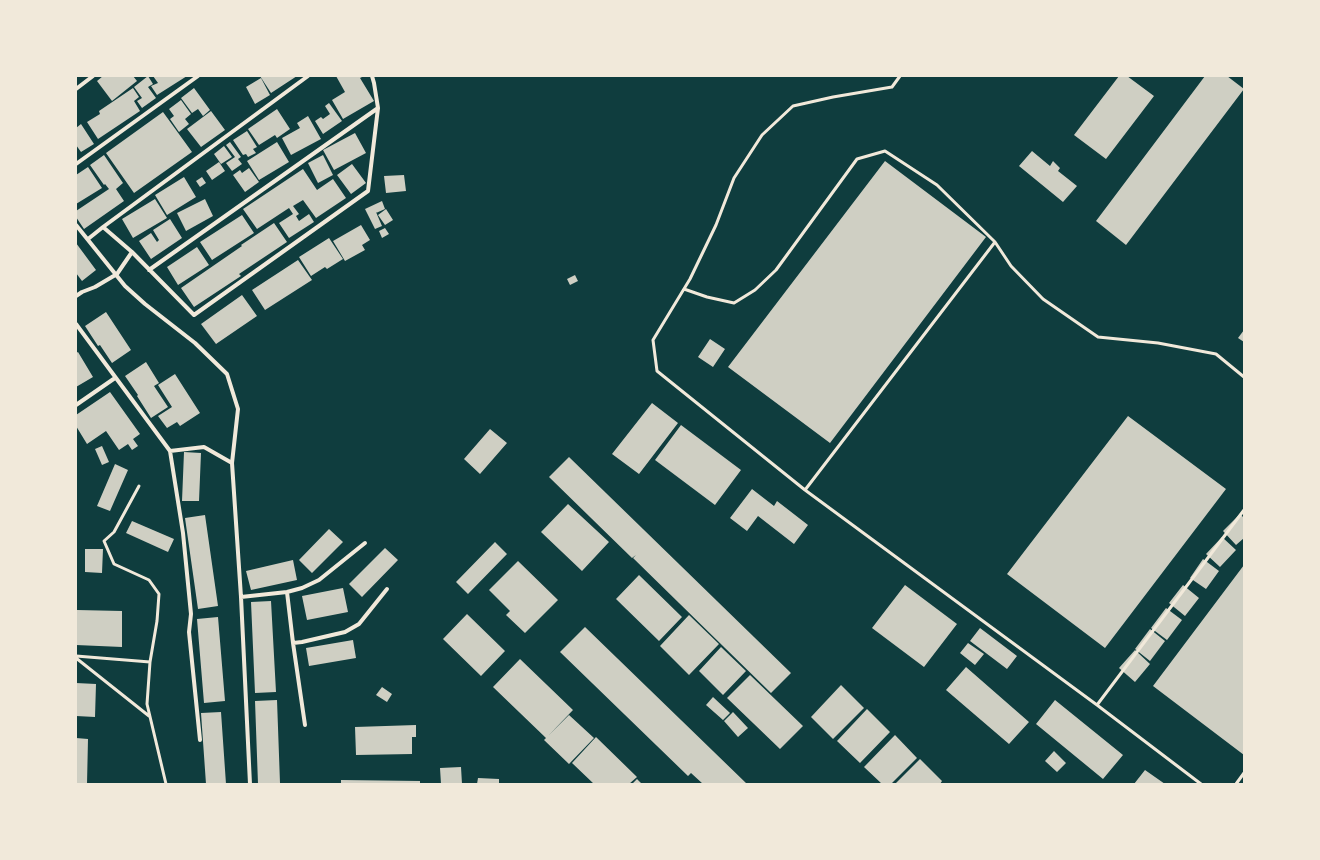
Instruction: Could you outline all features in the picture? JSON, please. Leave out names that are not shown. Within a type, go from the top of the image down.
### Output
[{"type":"street","points":[[76,89],[93,76]]},
{"type":"street","points":[[76,164],[198,76]]},
{"type":"street","points":[[88,239],[103,226],[308,76]]},
{"type":"street","points":[[103,226],[132,252],[194,315],[368,191],[378,108],[372,76]]},
{"type":"street","points":[[149,270],[378,108]]},
{"type":"street","points":[[76,225],[117,274],[125,286],[145,304],[195,343],[228,374],[238,409],[232,463],[241,596],[250,784]]},
{"type":"street","points":[[76,296],[117,274],[132,252]]},
{"type":"street","points":[[76,324],[170,451],[184,540],[191,614],[190,632],[200,740]]},
{"type":"street","points":[[76,405],[115,378]]},
{"type":"street","points":[[170,451],[204,447],[232,463]]},
{"type":"street","points":[[241,596],[287,592],[302,588],[319,580],[365,543]]},
{"type":"street","points":[[293,643],[345,632],[359,624],[387,589]]},
{"type":"street","points":[[287,592],[305,725]]},
{"type":"lane","points":[[900,76],[892,87],[833,97],[793,106],[762,135],[734,178],[716,225],[684,289],[653,340],[657,371],[805,490],[1097,705],[1201,784]]},
{"type":"lane","points":[[684,289],[707,297],[734,303],[755,290],[776,270],[857,158],[885,150],[937,185],[995,242],[1011,266],[1043,299],[1098,336],[1158,343],[1216,354],[1244,377]]},
{"type":"lane","points":[[805,490],[995,242]]},
{"type":"lane","points":[[139,486],[114,532],[104,541],[114,564],[149,580],[159,594],[150,662],[147,704],[166,784]]},
{"type":"lane","points":[[1097,705],[1244,510]]},
{"type":"lane","points":[[76,657],[150,662]]},
{"type":"lane","points":[[76,657],[149,716]]},
{"type":"lane","points":[[1236,784],[1244,773]]},
{"type":"building","points":[[103,76],[133,76],[137,81],[112,101],[97,81]]},
{"type":"building","points":[[148,76],[153,84],[148,87],[156,98],[142,108],[137,101],[142,98],[134,87]]},
{"type":"building","points":[[153,76],[187,76],[157,95],[151,86],[158,83]]},
{"type":"building","points":[[260,76],[297,76],[271,93]]},
{"type":"building","points":[[336,76],[364,76],[360,78],[374,101],[343,119],[332,100],[345,92]]},
{"type":"building","points":[[1119,76],[1127,76],[1154,96],[1106,159],[1074,135]]},
{"type":"building","points":[[1205,76],[1227,76],[1244,89],[1126,245],[1096,221]]},
{"type":"building","points":[[261,78],[270,95],[255,104],[246,87]]},
{"type":"building","points":[[133,88],[139,97],[134,101],[140,111],[98,139],[87,122],[100,114],[99,111]]},
{"type":"building","points":[[194,88],[210,110],[203,116],[198,109],[192,113],[181,98]]},
{"type":"building","points":[[181,100],[191,114],[185,119],[189,124],[179,132],[170,119],[174,116],[169,109]]},
{"type":"building","points":[[329,103],[342,121],[323,134],[315,121],[321,117],[323,119],[330,114],[325,106]]},
{"type":"building","points":[[277,109],[290,129],[277,138],[275,135],[259,145],[248,129]]},
{"type":"building","points":[[211,111],[225,130],[201,147],[187,129]]},
{"type":"building","points":[[163,112],[192,152],[134,193],[106,153]]},
{"type":"building","points":[[308,116],[321,139],[291,155],[282,138],[300,128],[297,123]]},
{"type":"building","points":[[81,124],[94,144],[81,152],[76,145],[76,128]]},
{"type":"building","points":[[247,131],[257,147],[253,149],[256,153],[248,157],[246,154],[243,155],[233,140]]},
{"type":"building","points":[[355,133],[366,153],[334,170],[323,150]]},
{"type":"building","points":[[230,142],[241,157],[238,159],[242,164],[232,171],[226,163],[235,157],[226,145]]},
{"type":"building","points":[[277,142],[289,162],[259,180],[247,161]]},
{"type":"building","points":[[224,146],[232,157],[221,164],[214,154]]},
{"type":"building","points":[[1032,151],[1050,166],[1053,161],[1060,168],[1058,171],[1077,186],[1063,202],[1019,166]]},
{"type":"building","points":[[104,155],[123,183],[116,189],[124,201],[84,229],[76,217],[76,211],[109,189],[105,184],[104,185],[90,165]]},
{"type":"building","points":[[323,155],[333,175],[318,183],[308,163]]},
{"type":"building","points":[[885,161],[986,237],[830,443],[728,367]]},
{"type":"building","points":[[219,162],[225,171],[212,180],[206,171]]},
{"type":"building","points":[[352,164],[366,183],[351,194],[337,175]]},
{"type":"building","points":[[88,167],[102,188],[76,204],[76,175]]},
{"type":"building","points":[[249,168],[259,182],[245,192],[233,175],[240,170],[242,173]]},
{"type":"building","points":[[303,169],[317,190],[333,179],[346,198],[316,218],[303,200],[293,206],[299,214],[296,216],[299,221],[309,214],[314,222],[289,238],[279,223],[293,214],[289,208],[257,229],[243,209]]},
{"type":"building","points":[[404,175],[406,191],[386,193],[384,176]]},
{"type":"building","points":[[184,177],[196,197],[167,215],[155,195]]},
{"type":"building","points":[[202,177],[206,183],[200,187],[196,181]]},
{"type":"building","points":[[155,199],[167,218],[133,238],[122,219]]},
{"type":"building","points":[[205,199],[213,216],[186,231],[177,213]]},
{"type":"building","points":[[382,201],[385,209],[376,213],[382,226],[375,229],[365,209]]},
{"type":"building","points":[[386,209],[393,220],[385,225],[378,215]]},
{"type":"building","points":[[242,215],[254,233],[212,260],[200,242]]},
{"type":"building","points":[[170,219],[182,238],[151,259],[139,241],[151,233],[157,242],[159,240],[153,230]]},
{"type":"building","points":[[274,223],[287,242],[239,274],[241,276],[194,307],[181,288]]},
{"type":"building","points":[[361,225],[370,240],[362,245],[365,250],[345,261],[333,241]]},
{"type":"building","points":[[385,228],[389,234],[382,238],[379,231]]},
{"type":"building","points":[[329,238],[343,259],[327,269],[325,267],[311,276],[299,257]]},
{"type":"building","points":[[76,243],[96,270],[82,281],[76,273]]},
{"type":"building","points":[[197,247],[209,265],[178,285],[167,267]]},
{"type":"building","points":[[298,260],[312,280],[265,310],[252,290]]},
{"type":"building","points":[[575,275],[578,281],[570,285],[567,279]]},
{"type":"building","points":[[242,295],[257,316],[216,344],[201,324]]},
{"type":"building","points":[[106,312],[131,350],[112,363],[100,345],[98,346],[85,326]]},
{"type":"building","points":[[1244,330],[1244,342],[1238,338]]},
{"type":"building","points":[[710,339],[725,349],[713,367],[698,357]]},
{"type":"building","points":[[78,352],[93,377],[76,387],[76,353]]},
{"type":"building","points":[[146,362],[159,383],[154,386],[168,407],[151,418],[125,376]]},
{"type":"building","points":[[175,374],[200,413],[180,426],[177,422],[167,428],[158,416],[172,407],[158,385]]},
{"type":"building","points":[[110,392],[140,434],[133,439],[138,446],[132,450],[128,444],[119,450],[106,431],[87,444],[76,426],[76,415]]},
{"type":"building","points":[[652,403],[678,423],[639,474],[612,454]]},
{"type":"building","points":[[1128,416],[1226,489],[1105,648],[1007,574]]},
{"type":"building","points":[[681,425],[741,470],[715,505],[655,460]]},
{"type":"building","points":[[490,429],[507,443],[480,474],[464,459]]},
{"type":"building","points":[[102,446],[109,462],[102,465],[95,449]]},
{"type":"building","points":[[184,452],[201,453],[199,501],[182,501]]},
{"type":"building","points":[[569,457],[791,673],[771,693],[633,558],[636,555],[632,558],[549,477]]},
{"type":"building","points":[[115,464],[128,470],[110,511],[97,506]]},
{"type":"building","points":[[752,489],[774,506],[777,501],[808,525],[794,544],[758,516],[747,531],[730,518]]},
{"type":"building","points":[[568,504],[609,542],[582,571],[541,532]]},
{"type":"building","points":[[1240,514],[1244,518],[1244,538],[1236,545],[1223,531]]},
{"type":"building","points":[[205,515],[218,606],[198,609],[185,518]]},
{"type":"building","points":[[132,521],[174,539],[168,552],[126,533]]},
{"type":"building","points":[[329,529],[343,542],[312,573],[299,560]]},
{"type":"building","points":[[1222,537],[1236,550],[1220,567],[1206,554]]},
{"type":"building","points":[[495,542],[507,554],[468,594],[456,582]]},
{"type":"building","points":[[385,548],[398,560],[362,597],[349,584]]},
{"type":"building","points":[[85,549],[103,549],[102,573],[85,572]]},
{"type":"building","points":[[1203,559],[1219,571],[1206,589],[1190,578]]},
{"type":"building","points":[[293,560],[297,580],[251,590],[246,571]]},
{"type":"building","points":[[518,561],[558,600],[525,633],[506,615],[510,611],[489,590]]},
{"type":"building","points":[[1244,565],[1244,755],[1153,686]]},
{"type":"building","points":[[639,575],[682,617],[659,641],[616,599]]},
{"type":"building","points":[[905,585],[957,624],[924,667],[872,628]]},
{"type":"building","points":[[1183,585],[1199,598],[1185,616],[1169,603]]},
{"type":"building","points":[[343,588],[348,612],[307,620],[302,596]]},
{"type":"building","points":[[271,601],[276,692],[255,693],[251,602]]},
{"type":"building","points":[[1166,608],[1182,620],[1167,640],[1151,628]]},
{"type":"building","points":[[77,610],[122,611],[122,647],[76,645]]},
{"type":"building","points":[[467,614],[505,651],[481,676],[443,639]]},
{"type":"building","points":[[689,615],[719,644],[689,675],[660,646]]},
{"type":"building","points":[[218,617],[225,701],[204,703],[197,619]]},
{"type":"building","points":[[585,627],[747,784],[703,784],[691,773],[688,776],[560,652]]},
{"type":"building","points":[[980,628],[1017,656],[1007,669],[970,641]]},
{"type":"building","points":[[1150,629],[1165,641],[1150,661],[1135,649]]},
{"type":"building","points":[[353,640],[356,658],[309,666],[306,648]]},
{"type":"building","points":[[968,643],[984,654],[975,665],[960,653]]},
{"type":"building","points":[[721,647],[746,671],[723,695],[699,671]]},
{"type":"building","points":[[1135,650],[1150,664],[1135,682],[1119,668]]},
{"type":"building","points":[[520,659],[573,710],[548,736],[569,715],[594,738],[569,764],[544,740],[546,738],[493,687]]},
{"type":"building","points":[[966,667],[1029,722],[1009,744],[946,690]]},
{"type":"building","points":[[750,675],[803,726],[780,749],[727,698]]},
{"type":"building","points":[[76,683],[96,684],[95,717],[76,716]]},
{"type":"building","points":[[841,685],[864,708],[833,739],[811,717]]},
{"type":"building","points":[[382,687],[392,694],[387,702],[376,695]]},
{"type":"building","points":[[713,697],[730,713],[723,720],[706,705]]},
{"type":"building","points":[[277,700],[280,783],[258,784],[255,701]]},
{"type":"building","points":[[1055,700],[1123,755],[1103,779],[1036,724]]},
{"type":"building","points":[[867,709],[890,732],[860,763],[837,741]]},
{"type":"building","points":[[221,712],[226,784],[206,784],[201,713]]},
{"type":"building","points":[[733,712],[748,728],[738,737],[724,721]]},
{"type":"building","points":[[416,725],[416,737],[412,737],[412,754],[356,755],[355,727]]},
{"type":"building","points":[[895,735],[917,758],[891,784],[882,784],[864,767]]},
{"type":"building","points":[[596,737],[637,777],[629,784],[594,784],[572,763]]},
{"type":"building","points":[[76,738],[88,739],[87,784],[76,784]]},
{"type":"building","points":[[1054,751],[1066,763],[1057,772],[1045,761]]},
{"type":"building","points":[[920,759],[942,781],[940,784],[895,784]]},
{"type":"building","points":[[461,767],[462,784],[441,784],[440,768]]},
{"type":"building","points":[[1145,770],[1165,784],[1134,784]]},
{"type":"building","points":[[478,778],[499,779],[499,784],[477,784]]},
{"type":"building","points":[[637,779],[642,784],[632,784]]},
{"type":"building","points":[[341,780],[420,781],[420,784],[341,784]]}]
